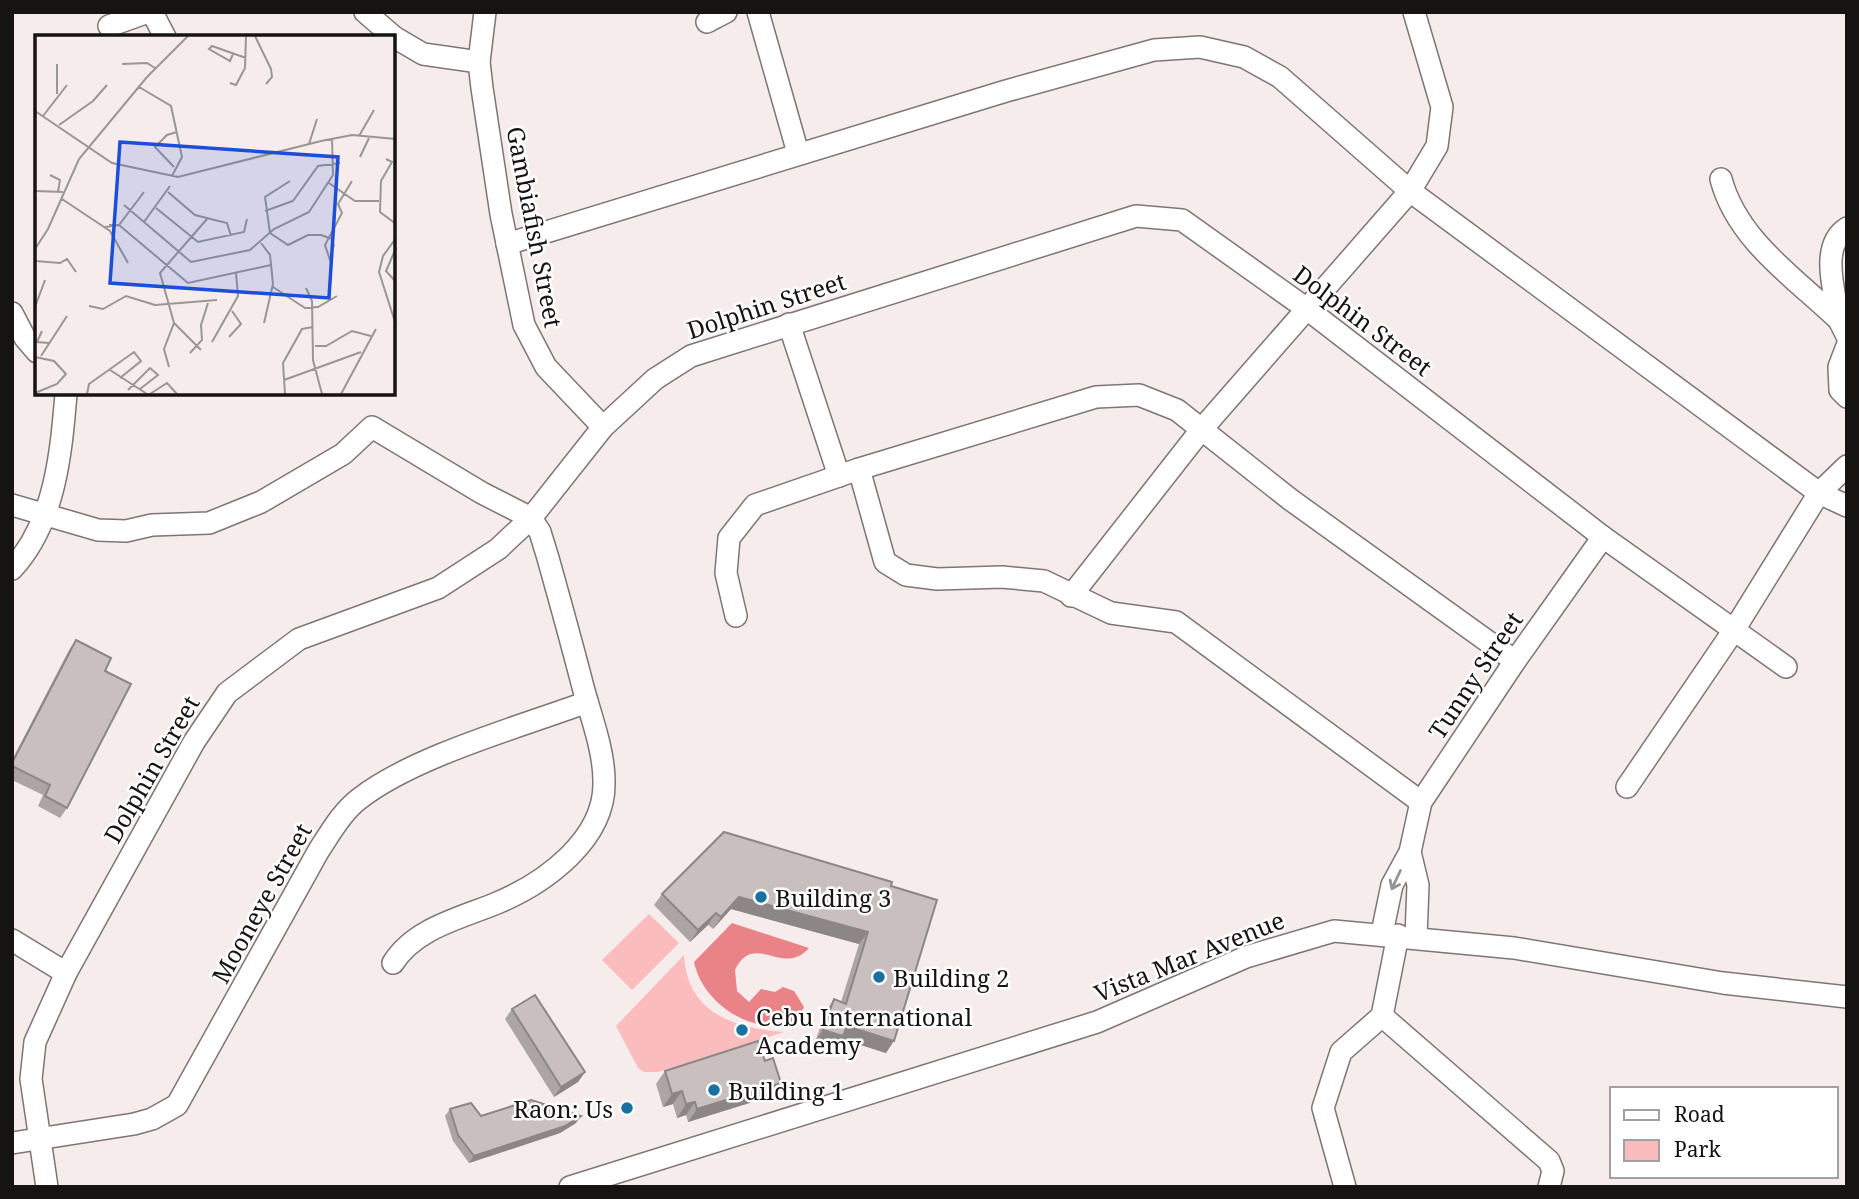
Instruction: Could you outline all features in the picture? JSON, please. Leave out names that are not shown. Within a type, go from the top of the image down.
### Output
[{"type":"street","points":[[109,26],[150,12],[164,35]]},
{"type":"street","points":[[365,12],[392,35]]},
{"type":"street","name":"Gambiafish Street","points":[[485,12],[479,62],[507,244],[524,325],[546,367],[603,427]]},
{"type":"street","points":[[758,12],[798,153]]},
{"type":"street","points":[[1071,596],[1201,430],[1410,191],[1437,146],[1442,107],[1414,12]]},
{"type":"street","points":[[396,38],[423,54],[479,62]]},
{"type":"street","points":[[507,244],[798,153],[1154,50],[1200,47],[1244,57],[1280,77],[1410,191],[1819,493],[1847,506]]},
{"type":"street","points":[[1721,179],[1727,202],[1748,234],[1843,328]]},
{"type":"street","name":"Dolphin Street","points":[[47,1187],[38,1139],[31,1058],[43,1022],[66,973],[194,742],[227,693],[299,639],[414,598],[457,577],[514,536],[603,427],[637,394],[672,366],[711,349],[1136,216],[1182,220],[1307,309],[1603,537],[1786,667]]},
{"type":"street","points":[[1843,328],[1831,248],[1839,233],[1847,228]]},
{"type":"street","points":[[12,313],[25,338],[35,350]]},
{"type":"street","points":[[789,324],[885,562],[906,575],[937,579],[1002,577],[1044,581],[1071,596],[1111,612],[1177,622],[1421,802]]},
{"type":"street","points":[[1847,346],[1839,367],[1840,390],[1847,397]]},
{"type":"street","points":[[736,616],[726,573],[729,538],[755,505],[849,472],[1096,397],[1139,395],[1177,410],[1291,500],[1515,661]]},
{"type":"street","points":[[12,569],[26,554],[46,514],[62,447],[66,396]]},
{"type":"street","points":[[12,505],[98,530],[126,531],[152,525],[209,523],[261,502],[343,454],[372,427],[482,493],[531,518],[540,533],[548,558],[587,702],[604,782],[599,813],[584,840],[552,871],[510,898],[429,931],[401,950],[393,963]]},
{"type":"street","points":[[1627,787],[1734,630],[1819,493],[1847,466]]},
{"type":"street","name":"Tunny Street","points":[[1399,935],[1392,885],[1410,852],[1421,802],[1515,661],[1603,537]]},
{"type":"street","name":"Mooneye Street","points":[[12,1143],[134,1124],[152,1119],[177,1105],[319,850],[338,820],[357,800],[423,763],[587,702]]},
{"type":"street","name":"Tunny Street","points":[[1399,935],[1418,885],[1410,852]]},
{"type":"street","name":"Vista Mar Avenue","points":[[570,1187],[627,1178],[1097,1022],[1233,962],[1304,937],[1334,931],[1399,935],[1590,958],[1723,983],[1847,997]]},
{"type":"street","points":[[1345,1187],[1323,1108],[1341,1052],[1382,1016],[1399,935]]},
{"type":"street","points":[[12,940],[66,973]]},
{"type":"street","points":[[1382,1016],[1549,1161],[1553,1171],[1549,1187]]},
{"type":"green space","points":[[649,914],[679,943],[632,990],[602,960]]},
{"type":"green space","points":[[684,955],[687,975],[704,1004],[717,1014],[748,1027],[784,1032],[658,1072],[644,1072],[638,1068],[616,1026]]},
{"type":"shaded area","points":[[732,923],[809,948],[799,956],[789,958],[751,954],[743,959],[735,970],[737,991],[749,1002],[761,989],[775,992],[783,987],[794,991],[804,1007],[797,1020],[781,1025],[749,1021],[734,1014],[708,992],[699,978],[694,962]]},
{"type":"building","points":[[76,640],[111,658],[105,671],[131,684],[67,808],[45,796],[50,785],[12,766],[12,763]]},
{"type":"building","points":[[724,832],[892,882],[891,886],[937,900],[894,1041],[847,1026],[843,1036],[823,1030],[834,999],[846,1004],[868,932],[739,897],[721,917],[716,913],[698,930],[662,894]]},
{"type":"building","points":[[535,995],[585,1072],[561,1087],[512,1009]]},
{"type":"building","name":"Building 1","points":[[758,1041],[765,1061],[773,1058],[781,1083],[697,1109],[695,1102],[686,1104],[682,1091],[672,1094],[665,1071]]},
{"type":"building","points":[[531,1100],[581,1116],[565,1126],[474,1156],[458,1135],[450,1109],[471,1103],[481,1116]]},
{"type":"place","name":"Building 3","points":[[761,897]]},
{"type":"place","name":"Building 2","points":[[879,977]]},
{"type":"place","name":"Cebu International Academy","points":[[742,1030]]},
{"type":"place","name":"Building 1","points":[[714,1090]]},
{"type":"place","name":"Raon: Us","points":[[627,1108]]}]
